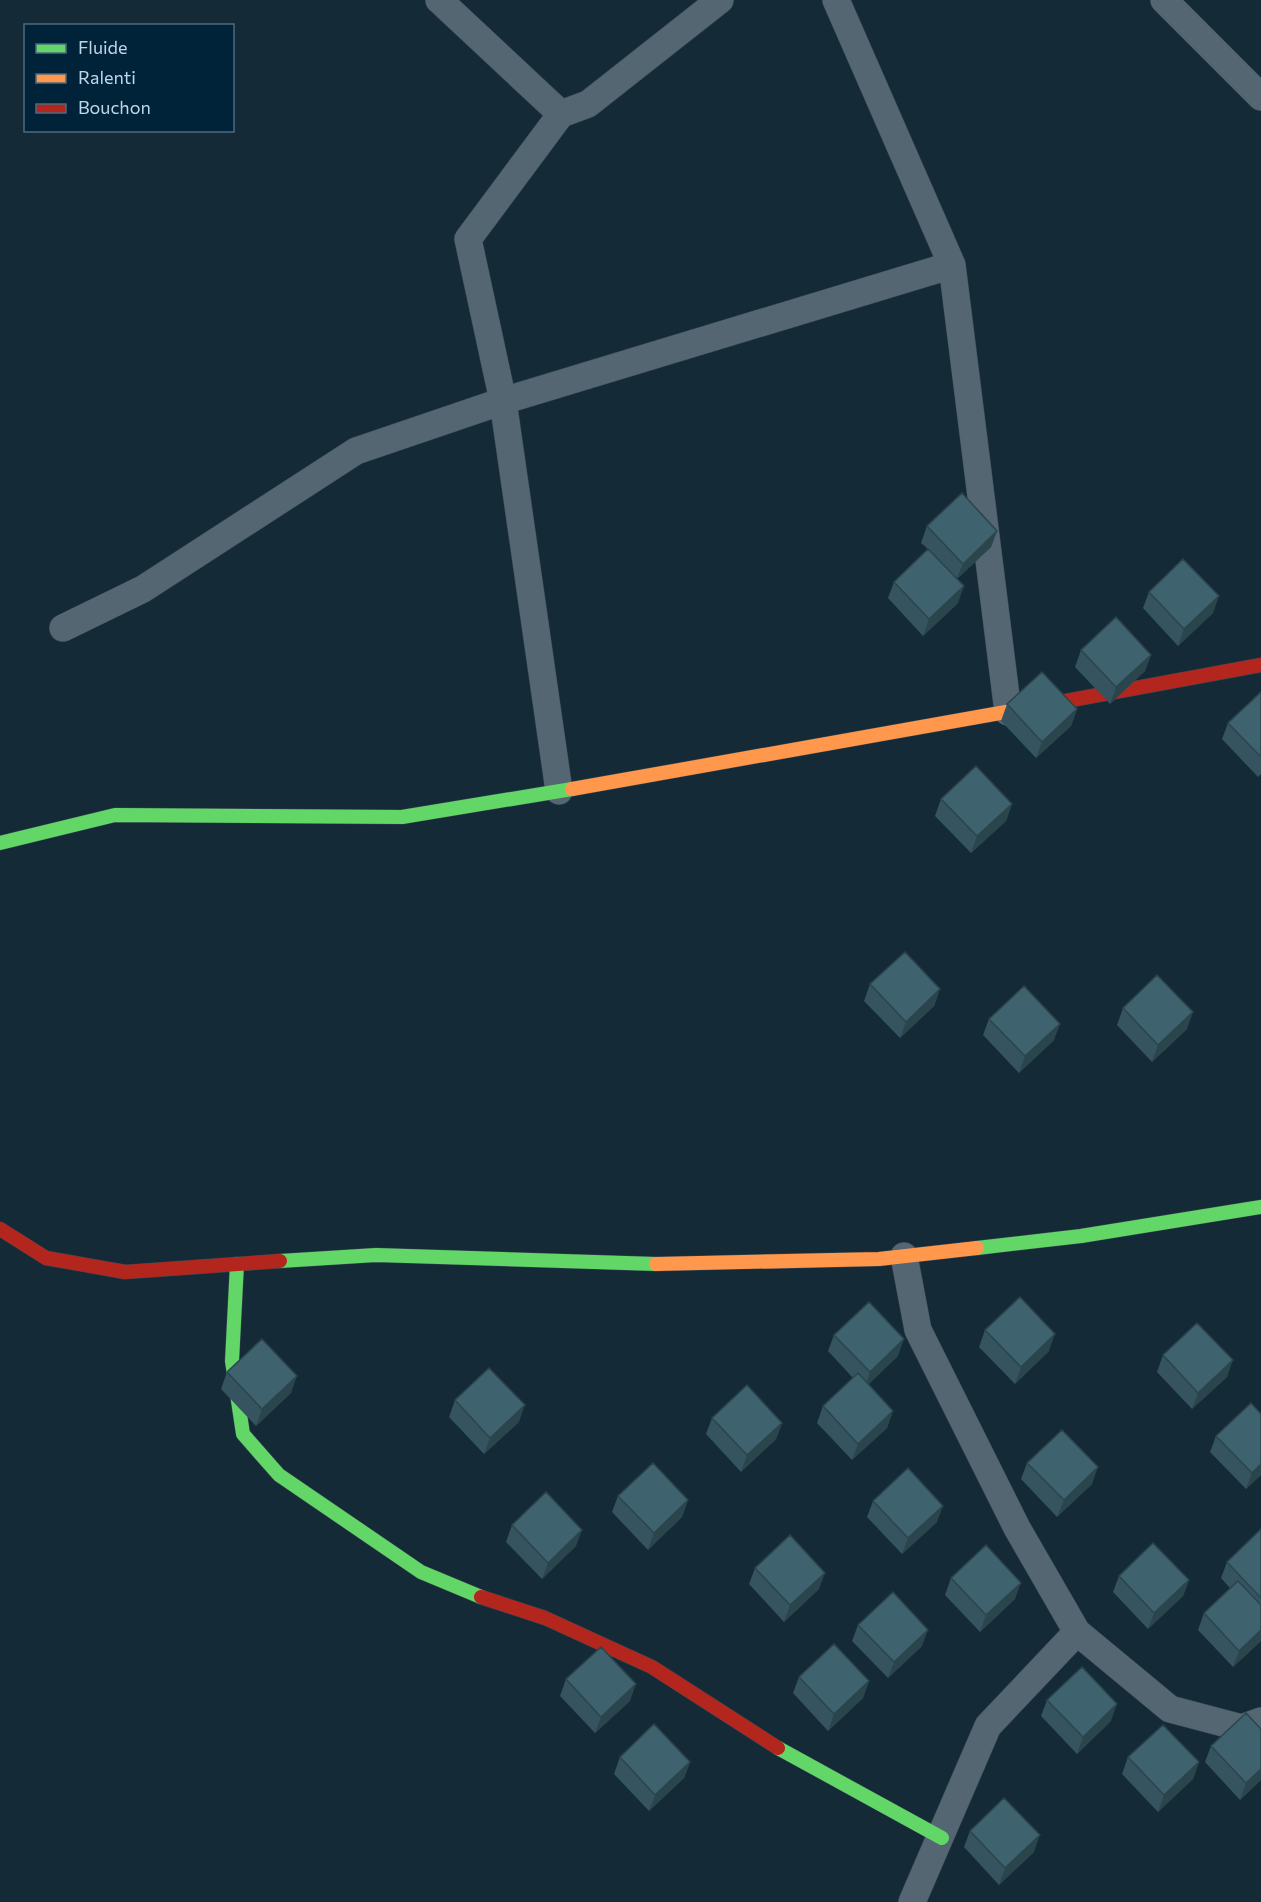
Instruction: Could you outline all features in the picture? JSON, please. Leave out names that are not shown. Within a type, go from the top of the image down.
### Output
[{"type":"street","points":[[439,0],[561,114]]},
{"type":"street","points":[[559,791],[503,401],[468,240],[561,114],[588,104],[720,0]]},
{"type":"street","points":[[836,0],[952,265],[1008,712]]},
{"type":"street","points":[[1164,0],[1261,97]]},
{"type":"street","points":[[63,628],[143,589],[356,451],[503,401],[952,265]]},
{"type":"street","points":[[0,843],[115,815],[402,817],[742,761],[1261,665]]},
{"type":"street","points":[[0,1229],[46,1258],[125,1272],[376,1255],[632,1264],[879,1259],[1081,1236],[1261,1207]]},
{"type":"street","points":[[904,1256],[918,1330],[1017,1528],[1077,1632],[1170,1709],[1242,1728],[1261,1721]]},
{"type":"street","points":[[237,1264],[232,1361],[243,1434],[279,1475],[421,1572],[502,1606],[545,1618],[652,1667],[764,1740],[942,1838]]},
{"type":"street","points":[[912,1902],[942,1838],[988,1726],[1077,1632]]},
{"type":"building","points":[[962,493],[997,531],[963,564],[927,526]]},
{"type":"building","points":[[928,549],[964,586],[929,619],[894,582]]},
{"type":"building","points":[[1183,559],[1219,596],[1184,629],[1149,592]]},
{"type":"building","points":[[1116,617],[1151,655],[1116,687],[1081,650]]},
{"type":"building","points":[[1042,672],[1077,709],[1042,742],[1007,704]]},
{"type":"building","points":[[1261,692],[1261,757],[1228,723]]},
{"type":"building","points":[[976,766],[1012,804],[977,836],[941,799]]},
{"type":"building","points":[[905,952],[940,989],[906,1022],[870,984]]},
{"type":"building","points":[[1157,975],[1193,1012],[1158,1045],[1123,1008]]},
{"type":"building","points":[[1024,986],[1060,1024],[1025,1056],[989,1019]]},
{"type":"building","points":[[1020,1297],[1055,1334],[1021,1367],[985,1330]]},
{"type":"building","points":[[869,1302],[904,1339],[870,1372],[834,1335]]},
{"type":"building","points":[[1197,1323],[1233,1360],[1198,1393],[1163,1355]]},
{"type":"building","points":[[262,1339],[297,1376],[262,1409],[227,1372]]},
{"type":"building","points":[[489,1368],[525,1405],[490,1438],[455,1400]]},
{"type":"building","points":[[858,1373],[893,1411],[858,1444],[823,1406]]},
{"type":"building","points":[[747,1385],[782,1423],[747,1455],[712,1418]]},
{"type":"building","points":[[1251,1403],[1261,1414],[1261,1464],[1252,1473],[1216,1436]]},
{"type":"building","points":[[1062,1430],[1098,1467],[1064,1500],[1027,1463]]},
{"type":"building","points":[[653,1463],[688,1500],[654,1533],[618,1496]]},
{"type":"building","points":[[908,1468],[943,1506],[908,1538],[873,1501]]},
{"type":"building","points":[[546,1492],[582,1530],[548,1563],[512,1525]]},
{"type":"building","points":[[1261,1529],[1261,1598],[1227,1562]]},
{"type":"building","points":[[790,1535],[825,1573],[790,1605],[755,1568]]},
{"type":"building","points":[[1153,1543],[1189,1580],[1154,1613],[1119,1576]]},
{"type":"building","points":[[986,1545],[1021,1583],[986,1615],[951,1578]]},
{"type":"building","points":[[1238,1581],[1261,1605],[1261,1630],[1239,1651],[1204,1613]]},
{"type":"building","points":[[893,1592],[928,1630],[894,1662],[858,1625]]},
{"type":"building","points":[[834,1644],[869,1681],[834,1714],[799,1677]]},
{"type":"building","points":[[601,1647],[636,1684],[601,1717],[566,1679]]},
{"type":"building","points":[[1082,1667],[1117,1704],[1083,1737],[1047,1700]]},
{"type":"building","points":[[1246,1713],[1261,1729],[1261,1769],[1246,1783],[1211,1746]]},
{"type":"building","points":[[654,1724],[690,1762],[655,1795],[620,1757]]},
{"type":"building","points":[[1163,1725],[1199,1762],[1164,1795],[1128,1757]]},
{"type":"building","points":[[1004,1798],[1040,1835],[1005,1868],[970,1831]]},
{"type":"traffic: fast","points":[[0,843],[115,815],[402,817],[572,789]]},
{"type":"traffic: fast","points":[[977,1248],[1081,1236],[1261,1207]]},
{"type":"traffic: fast","points":[[280,1261],[376,1255],[656,1264]]},
{"type":"traffic: fast","points":[[237,1264],[232,1361],[243,1434],[279,1475],[421,1572],[481,1597]]},
{"type":"traffic: fast","points":[[778,1748],[942,1838]]},
{"type":"traffic: slow","points":[[572,789],[1017,710]]},
{"type":"traffic: slow","points":[[656,1264],[879,1259],[977,1248]]},
{"type":"traffic: jam","points":[[1017,710],[1261,665]]},
{"type":"traffic: jam","points":[[0,1229],[46,1258],[125,1272],[280,1261]]},
{"type":"traffic: jam","points":[[481,1597],[545,1618],[652,1667],[778,1748]]}]
